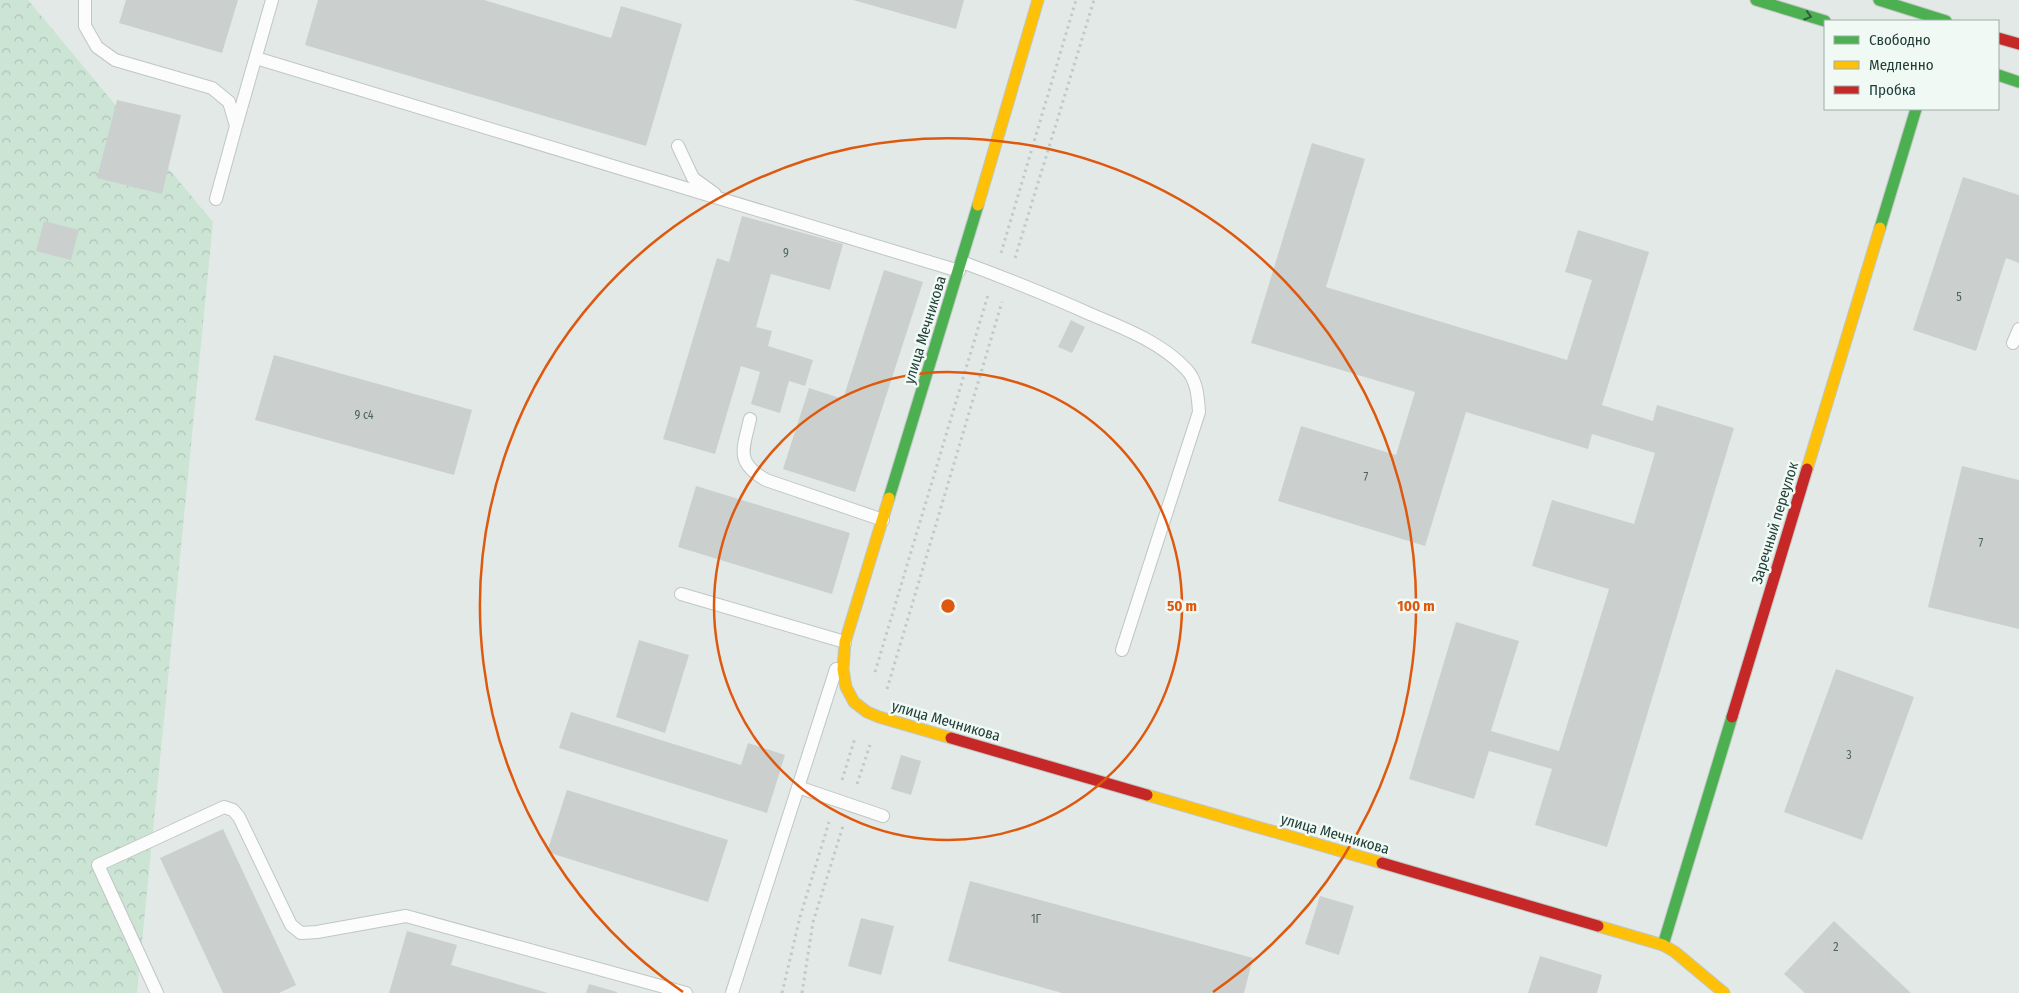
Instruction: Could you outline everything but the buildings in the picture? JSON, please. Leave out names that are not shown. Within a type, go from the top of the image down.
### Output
[{"type":"main road","name":"улица Мечникова","points":[[1038,0],[960,266],[845,642],[842,670],[847,691],[860,707],[879,717],[1663,945],[1675,952],[1724,993]]},
{"type":"main road","points":[[1756,0],[1824,20]]},
{"type":"main road","points":[[1879,0],[1943,20]]},
{"type":"main road","points":[[1999,38],[2019,44]]},
{"type":"main road","points":[[1999,75],[2019,82]]},
{"type":"main road","name":"Заречный переулок","points":[[1663,945],[1916,110]]},
{"type":"lane","points":[[85,0],[85,26],[96,47],[114,60],[212,88],[229,102],[236,126]]},
{"type":"lane","points":[[216,199],[272,0]]},
{"type":"lane","points":[[256,58],[723,200],[994,274],[1125,329],[1167,351],[1188,370],[1198,391],[1199,412],[1122,650]]},
{"type":"lane","points":[[678,146],[694,178],[723,200]]},
{"type":"lane","points":[[2013,343],[2019,329]]},
{"type":"lane","points":[[750,419],[743,447],[745,461],[752,472],[766,480],[883,520]]},
{"type":"lane","points":[[681,594],[845,642],[732,993]]},
{"type":"lane","points":[[798,787],[883,816]]},
{"type":"lane","points":[[156,993],[98,865],[224,807],[233,810],[239,818],[291,925],[301,933],[317,932],[406,916],[686,993]]},
{"type":"path","points":[[782,993],[800,917],[864,710],[1076,0]]},
{"type":"path","points":[[802,993],[813,922],[879,717],[1008,279],[1094,0]]},
{"type":"green space","points":[[0,0],[28,0],[213,222],[137,993],[0,993]]},
{"type":"traffic: fast","points":[[1756,0],[1824,21]]},
{"type":"traffic: fast","points":[[1879,0],[1943,20]]},
{"type":"traffic: fast","points":[[1999,75],[2019,82]]},
{"type":"traffic: fast","points":[[1880,228],[1916,110]]},
{"type":"traffic: fast","points":[[889,498],[978,205]]},
{"type":"traffic: fast","points":[[1663,945],[1732,717]]},
{"type":"traffic: slow","points":[[978,205],[1038,0]]},
{"type":"traffic: slow","points":[[1807,469],[1880,228]]},
{"type":"traffic: slow","points":[[889,498],[845,642],[843,669],[846,687],[854,702],[867,712],[951,738]]},
{"type":"traffic: slow","points":[[1147,795],[1382,863]]},
{"type":"traffic: slow","points":[[1598,926],[1663,945],[1675,952],[1724,993]]},
{"type":"traffic: jam","points":[[1999,38],[2019,44]]},
{"type":"traffic: jam","points":[[1732,717],[1807,469]]},
{"type":"traffic: jam","points":[[951,738],[1147,795]]},
{"type":"traffic: jam","points":[[1382,863],[1598,926]]}]
